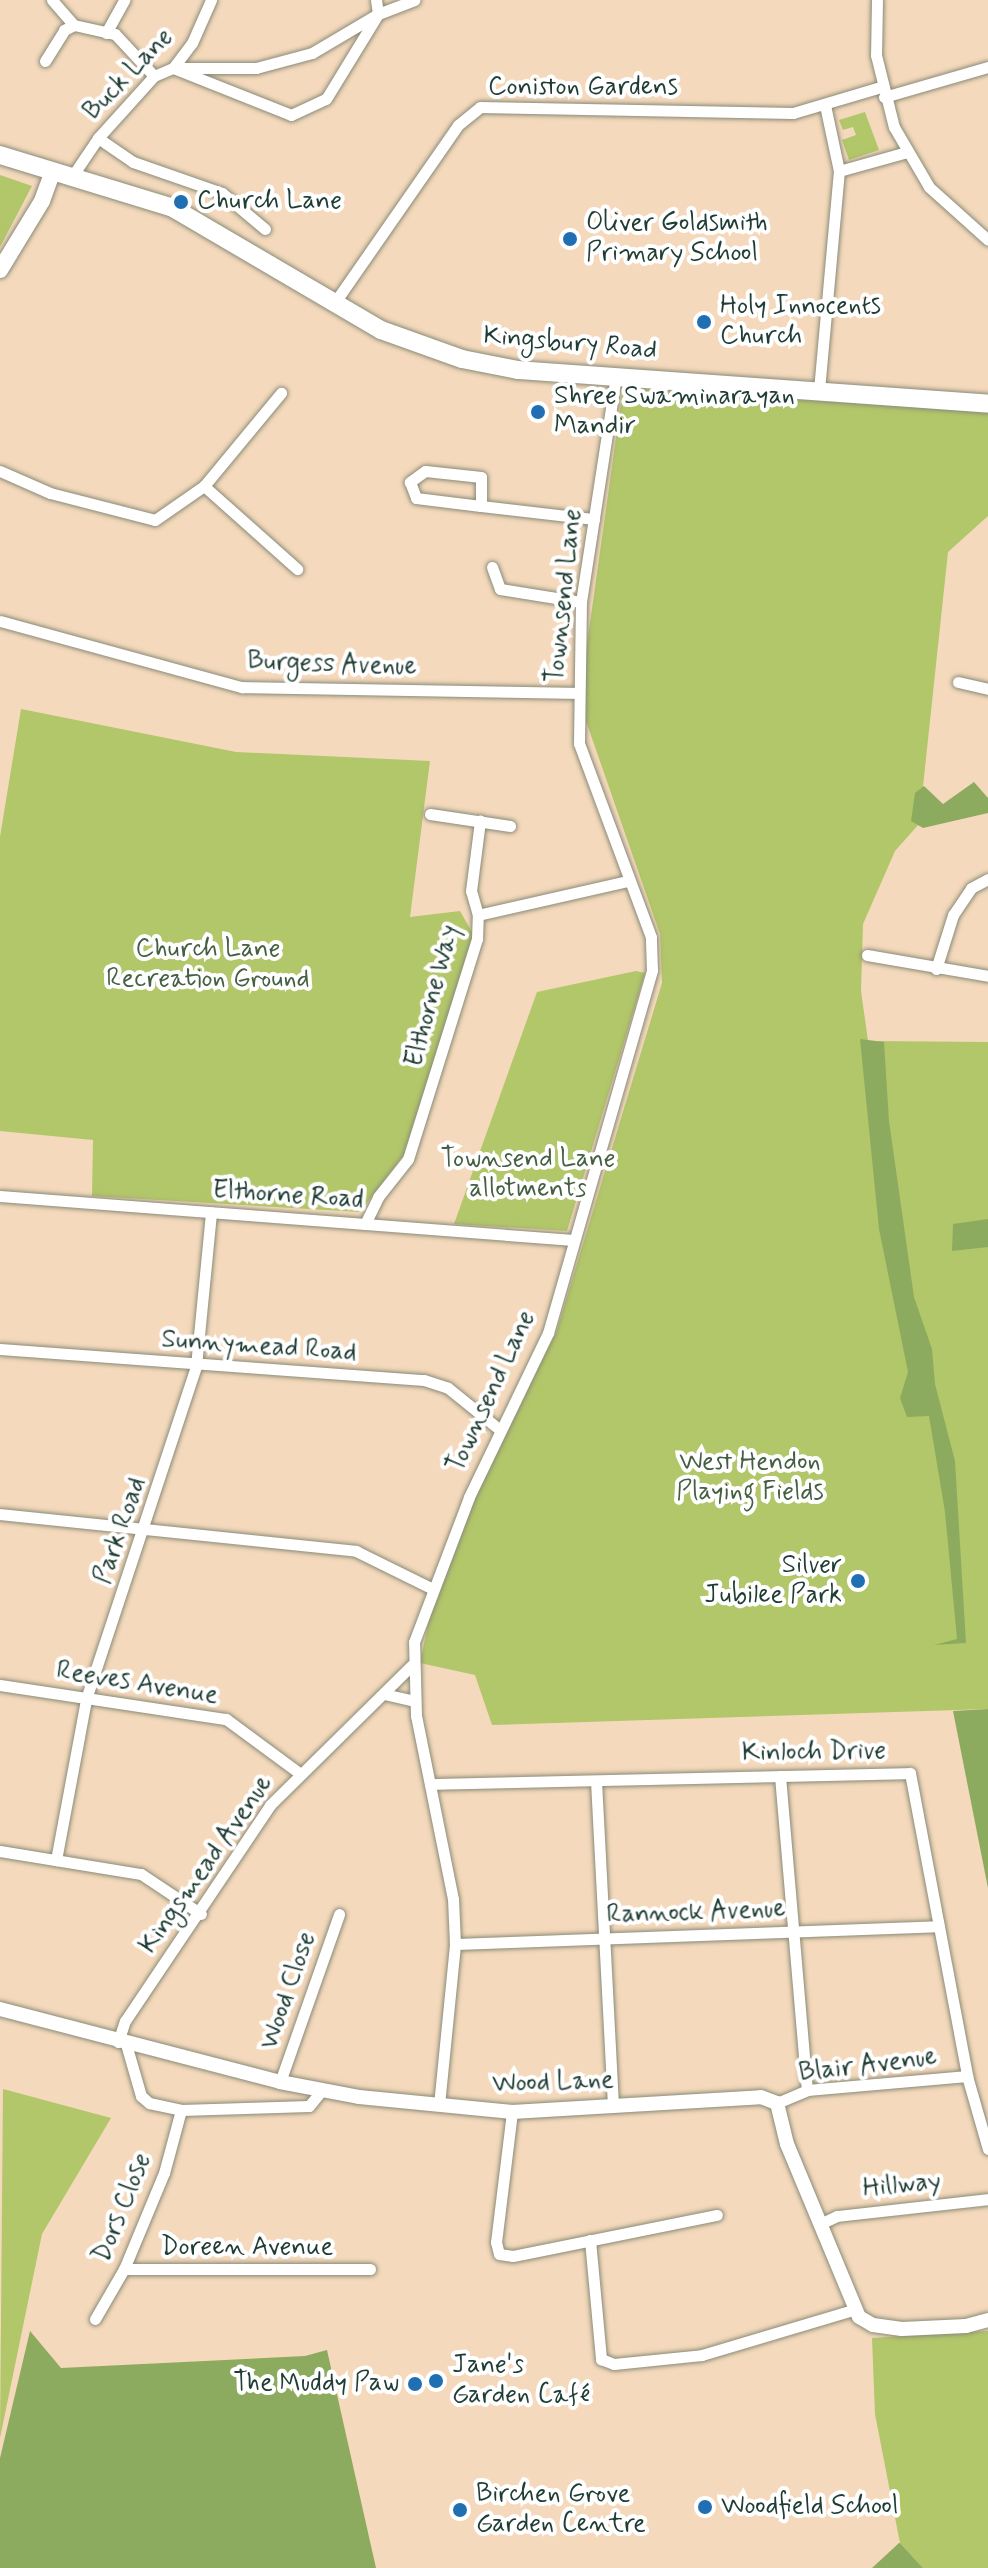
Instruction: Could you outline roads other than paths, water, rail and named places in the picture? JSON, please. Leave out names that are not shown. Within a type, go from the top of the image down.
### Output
[{"type":"main road","name":"Kingsbury Road","points":[[0,155],[173,208],[333,305],[381,330],[462,359],[518,370],[988,404]]},
{"type":"main road","points":[[0,270],[42,201],[62,175]]},
{"type":"street","points":[[52,0],[74,25],[106,33],[128,44],[154,76]]},
{"type":"street","points":[[106,33],[124,0]]},
{"type":"street","name":"Buck Lane","points":[[62,175],[154,76],[173,68],[192,43],[211,0]]},
{"type":"street","points":[[173,68],[291,115],[326,99],[378,14],[376,0]]},
{"type":"street","points":[[173,68],[256,68],[312,53],[378,14],[414,0]]},
{"type":"street","points":[[877,0],[883,92],[907,152],[929,187],[988,240]]},
{"type":"street","points":[[45,61],[50,47],[74,25]]},
{"type":"street","name":"Coniston Gardens","points":[[333,305],[458,125],[480,107],[511,104],[766,114],[825,105],[988,67]]},
{"type":"street","points":[[819,390],[839,171],[825,105]]},
{"type":"street","points":[[98,138],[133,162],[222,193],[265,229]]},
{"type":"street","points":[[839,171],[907,152]]},
{"type":"street","name":"Townsend Lane","points":[[439,2105],[455,1944],[453,1899],[414,1701],[412,1665],[431,1588],[500,1430],[548,1333],[652,970],[651,937],[579,743],[576,693],[581,602],[616,376]]},
{"type":"street","points":[[0,471],[50,493],[155,520],[204,486],[281,393]]},
{"type":"street","points":[[481,506],[481,477],[425,471],[410,482],[416,498],[481,506],[594,519]]},
{"type":"street","points":[[204,486],[297,569]]},
{"type":"street","points":[[492,567],[500,589],[581,602]]},
{"type":"street","name":"Burgess Avenue","points":[[0,621],[242,687],[576,693]]},
{"type":"street","points":[[958,682],[988,689]]},
{"type":"street","points":[[430,814],[510,826]]},
{"type":"street","points":[[478,915],[471,891],[480,821]]},
{"type":"street","points":[[936,969],[953,915],[971,888],[988,879]]},
{"type":"street","name":"Elthorne Way","points":[[365,1224],[378,1197],[408,1159],[477,939],[478,915],[628,881]]},
{"type":"street","points":[[867,955],[988,976]]},
{"type":"street","name":"Elthorne Road","points":[[0,1196],[573,1240]]},
{"type":"street","name":"Park Road","points":[[56,1860],[86,1699],[145,1529],[196,1366],[211,1213]]},
{"type":"street","name":"Sunnymead Road","points":[[0,1349],[196,1366],[424,1380],[448,1388],[500,1430]]},
{"type":"street","points":[[0,1514],[356,1551],[431,1588]]},
{"type":"street","name":"Kingsmead Avenue","points":[[122,2043],[125,2021],[201,1914],[270,1805],[298,1772],[412,1665]]},
{"type":"street","name":"Reeves Avenue","points":[[0,1685],[235,1722],[298,1772]]},
{"type":"street","points":[[384,1694],[414,1701]]},
{"type":"street","name":"Kinloch Drive","points":[[430,1784],[910,1773],[967,2076],[988,2149]]},
{"type":"street","points":[[780,1776],[807,2090]]},
{"type":"street","points":[[596,1781],[613,2106]]},
{"type":"street","points":[[0,1851],[141,1874],[201,1914]]},
{"type":"street","name":"Wood Close","points":[[280,2082],[339,1914]]},
{"type":"street","name":"Rannock Avenue","points":[[455,1944],[939,1926]]},
{"type":"street","name":"Wood Lane","points":[[0,2009],[280,2082],[439,2105],[512,2112],[761,2097],[777,2103]]},
{"type":"street","points":[[122,2043],[141,2096],[149,2103],[181,2110],[309,2106],[322,2090]]},
{"type":"street","name":"Blair Avenue","points":[[777,2103],[807,2090],[967,2076]]},
{"type":"street","points":[[777,2103],[787,2144],[822,2223],[853,2310],[865,2321],[883,2327],[966,2326],[988,2320]]},
{"type":"street","name":"Dors Close","points":[[95,2319],[124,2269],[164,2173],[181,2110]]},
{"type":"street","points":[[512,2112],[496,2242],[499,2254],[717,2215]]},
{"type":"street","name":"Hillway","points":[[822,2223],[837,2216],[988,2199]]},
{"type":"street","points":[[590,2240],[601,2359],[614,2364],[702,2355],[853,2310]]},
{"type":"street","name":"Doreen Avenue","points":[[124,2269],[370,2269]]},
{"type":"place","name":"Church Lane","points":[[181,202]]},
{"type":"place","name":"Oliver Goldsmith Primary School","points":[[570,239]]},
{"type":"place","name":"Holy Innocents Church","points":[[704,322]]},
{"type":"place","name":"Shree Swaminarayan Mandir","points":[[538,412]]},
{"type":"place","name":"Silver Jubilee Park","points":[[858,1581]]},
{"type":"place","name":"Jane's Garden Café","points":[[436,2381]]},
{"type":"place","name":"The Muddy Paw","points":[[415,2384]]},
{"type":"place","name":"Woodfield School","points":[[705,2507]]},
{"type":"place","name":"Birchen Grove Garden Centre","points":[[460,2510]]},
{"type":"park label","name":"Church Lane Recreation Ground","points":[[208,965]]},
{"type":"park label","name":"Townsend Lane allotments","points":[[528,1175]]},
{"type":"park label","name":"West Hendon Playing Fields","points":[[750,1478]]}]
